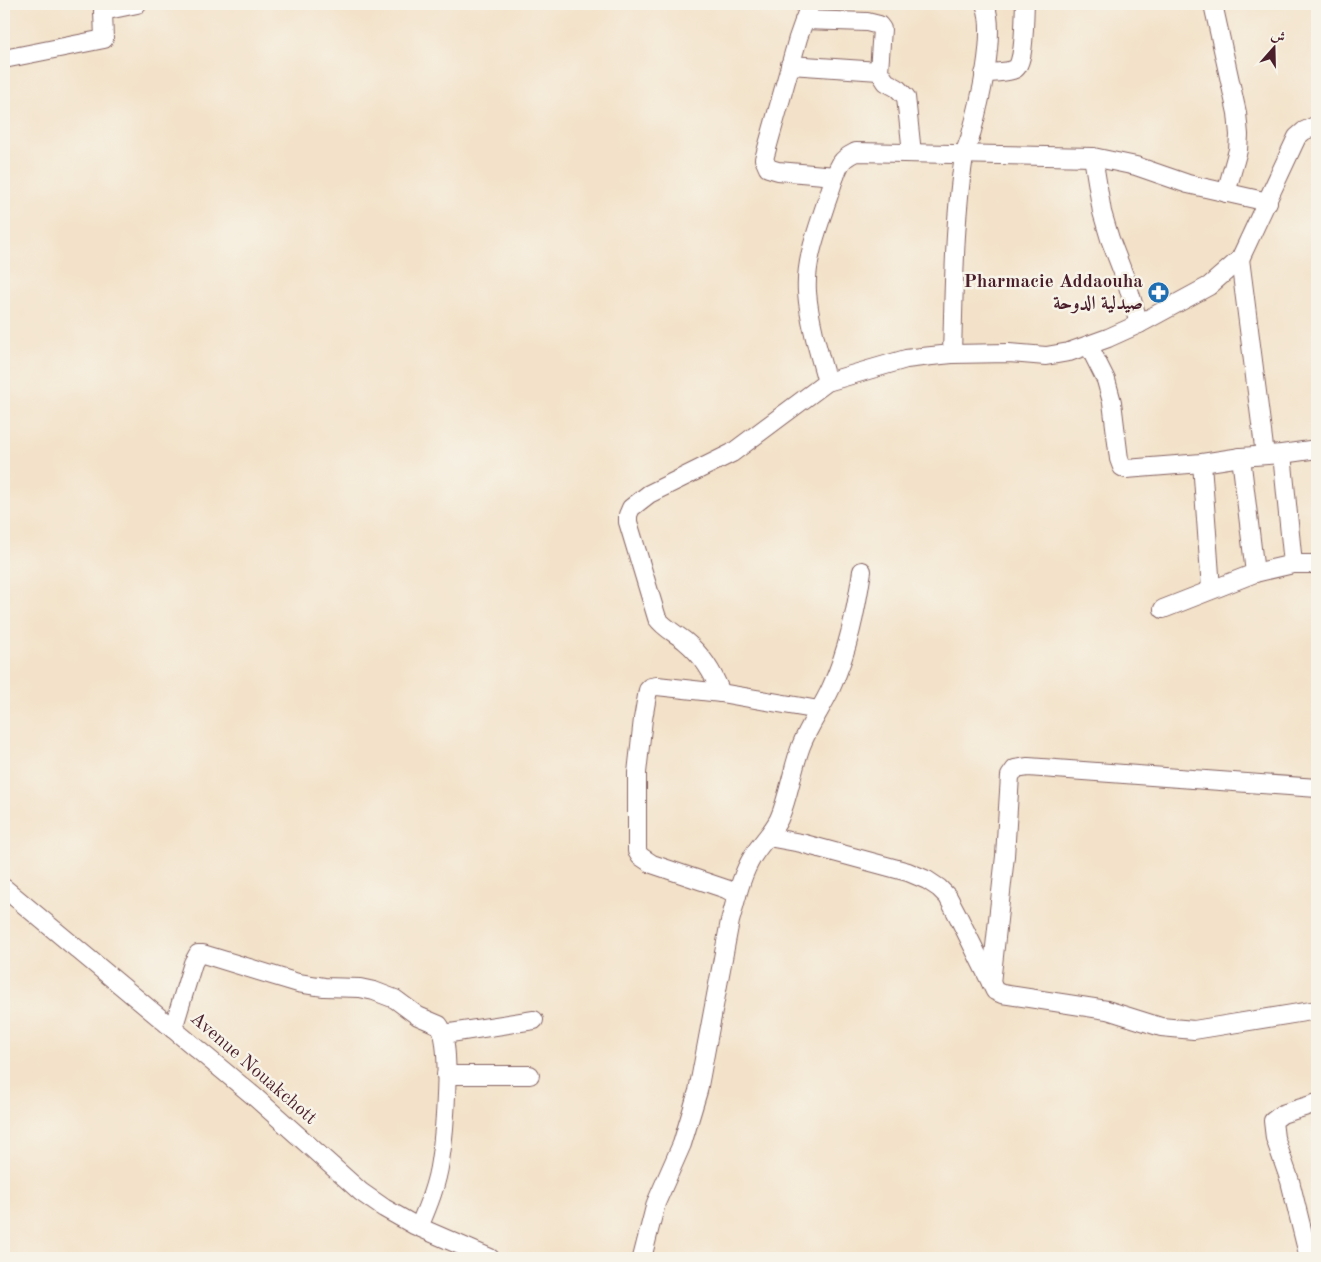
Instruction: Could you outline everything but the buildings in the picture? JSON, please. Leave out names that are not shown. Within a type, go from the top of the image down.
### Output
[{"type":"street","points":[[4,59],[104,39],[103,11],[137,4]]},
{"type":"street","points":[[952,354],[956,245],[965,155],[988,52],[988,12],[985,4]]},
{"type":"street","points":[[984,74],[1015,69],[1019,65],[1022,50],[1025,4]]},
{"type":"street","points":[[1213,4],[1237,113],[1239,135],[1238,150],[1226,193]]},
{"type":"street","points":[[835,176],[778,171],[768,168],[764,159],[807,12],[879,25],[882,29],[879,71],[886,82],[897,88],[906,97],[912,152]]},
{"type":"street","points":[[790,65],[879,71]]},
{"type":"street","points":[[721,693],[712,671],[703,660],[684,640],[665,627],[657,618],[628,522],[628,514],[631,508],[649,494],[732,453],[827,382],[906,359],[952,354],[1009,353],[1046,356],[1069,352],[1139,324],[1209,286],[1240,259],[1297,137],[1304,131],[1317,126]]},
{"type":"street","points":[[827,382],[817,344],[807,292],[811,250],[835,176],[848,156],[856,152],[1093,157],[1136,166],[1188,184],[1268,202]]},
{"type":"street","points":[[1093,157],[1102,212],[1139,324]]},
{"type":"street","points":[[1240,259],[1293,564]]},
{"type":"street","points":[[1088,346],[1106,380],[1112,402],[1119,459],[1122,467],[1126,469],[1317,449]]},
{"type":"street","points":[[1241,457],[1255,573]]},
{"type":"street","points":[[1202,462],[1211,589]]},
{"type":"street","points":[[1163,609],[1255,573],[1293,564],[1317,564]]},
{"type":"street","points":[[642,1258],[656,1204],[682,1144],[698,1091],[729,928],[738,895],[753,856],[768,837],[779,818],[800,748],[808,728],[830,690],[844,655],[855,616],[862,571]]},
{"type":"street","points":[[738,895],[726,889],[652,864],[640,856],[637,850],[638,757],[648,690],[656,686],[721,693],[818,710]]},
{"type":"street","points":[[990,983],[1005,856],[1010,776],[1015,769],[1028,766],[1317,788]]},
{"type":"street","points":[[768,837],[801,843],[908,872],[927,880],[939,888],[948,897],[975,948],[990,983],[995,991],[1002,994],[1107,1010],[1161,1027],[1194,1030],[1317,1010]]},
{"type":"street","name":"Avenue Nouakchott","points":[[4,888],[256,1098],[361,1192],[384,1208],[419,1227],[490,1258]]},
{"type":"street","points":[[173,1029],[193,963],[198,954],[298,983],[324,987],[360,988],[383,994],[395,999],[418,1016],[439,1025],[444,1034],[446,1075],[440,1163],[429,1204],[419,1227]]},
{"type":"street","points":[[444,1034],[534,1020]]},
{"type":"street","points":[[446,1075],[530,1075]]},
{"type":"street","points":[[1309,1258],[1290,1182],[1275,1138],[1273,1121],[1282,1114],[1317,1103]]},
{"type":"place","name":"Pharmacie Addaouha صيدلية الدوحة","points":[[1159,293]]}]
